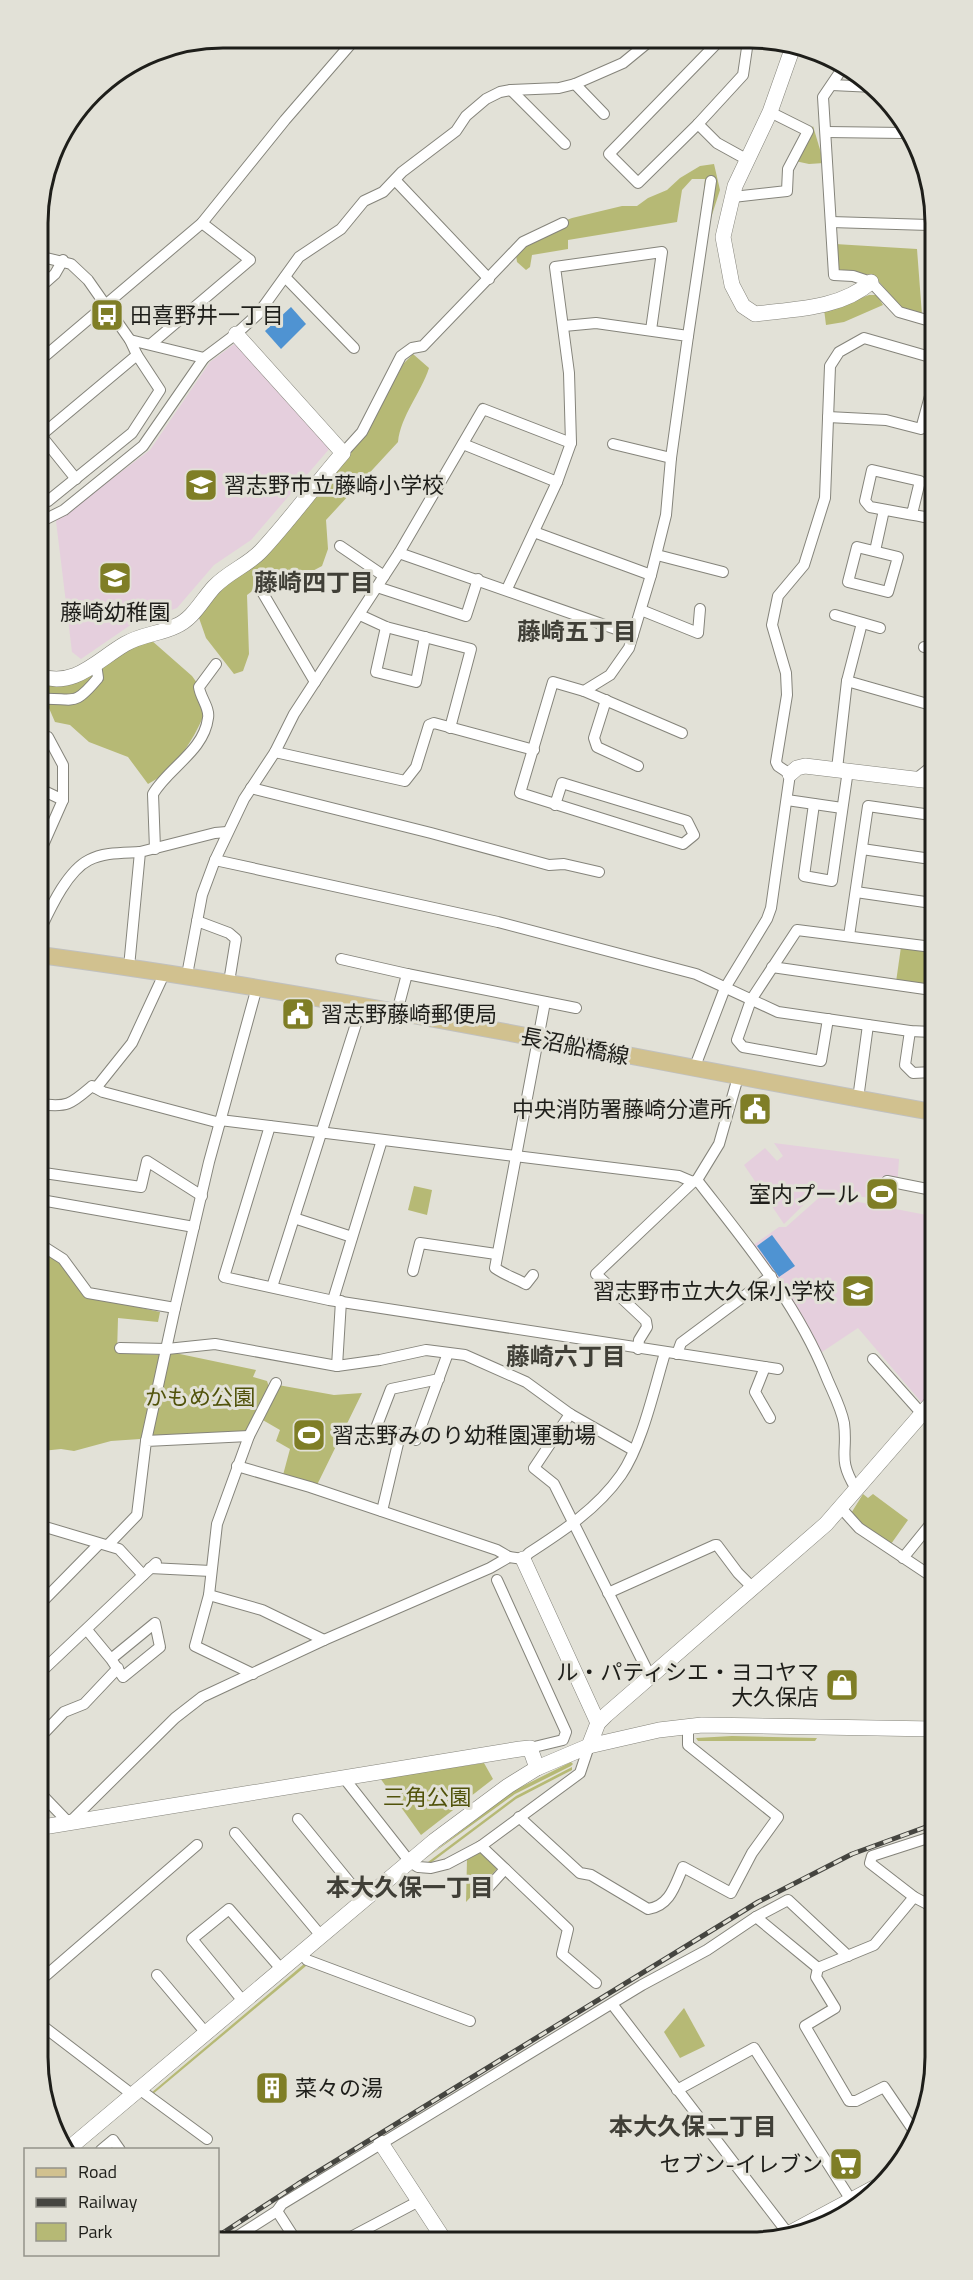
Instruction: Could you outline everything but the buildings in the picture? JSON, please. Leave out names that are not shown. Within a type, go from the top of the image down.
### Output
[{"type":"main road","name":"長沼船橋線","points":[[48,956],[187,975],[362,1005],[925,1111]]},
{"type":"street","points":[[48,354],[202,223],[347,48]]},
{"type":"street","points":[[48,518],[64,510],[143,446],[204,358],[258,314],[298,257],[340,229],[364,201],[383,192],[396,182],[402,172],[456,131],[466,116],[486,99],[500,92],[511,90],[559,88],[575,84],[623,63],[641,48]]},
{"type":"street","points":[[712,48],[609,154],[638,183],[698,124],[743,75],[747,48]]},
{"type":"street","points":[[791,53],[770,112],[735,186],[723,237],[732,285],[743,306],[755,314],[836,303],[859,292],[871,282]]},
{"type":"street","points":[[839,73],[823,97],[834,275],[853,276],[871,282],[899,312],[925,320]]},
{"type":"street","points":[[575,84],[604,114]]},
{"type":"street","points":[[832,85],[858,86]]},
{"type":"street","points":[[511,90],[565,144]]},
{"type":"street","points":[[733,197],[787,191],[788,169],[808,131],[770,112]]},
{"type":"street","points":[[698,124],[717,143],[746,159]]},
{"type":"street","points":[[826,132],[899,133]]},
{"type":"street","points":[[584,691],[609,675],[629,648],[657,555],[666,515],[671,458],[711,181]]},
{"type":"street","points":[[396,182],[489,279]]},
{"type":"street","points":[[831,222],[925,225]]},
{"type":"street","points":[[151,344],[250,260],[202,223]]},
{"type":"street","points":[[48,679],[68,678],[96,664],[140,636],[176,626],[189,617],[221,580],[260,553],[362,432],[401,356],[412,348],[423,346],[523,242],[563,223]]},
{"type":"street","points":[[507,589],[557,482],[571,443],[569,373],[555,267],[662,252],[651,330]]},
{"type":"street","points":[[48,258],[71,264],[88,280],[130,340],[160,390],[132,433],[48,501]]},
{"type":"street","points":[[48,280],[55,274],[63,260]]},
{"type":"street","points":[[285,277],[354,348]]},
{"type":"street","points":[[564,326],[596,323],[688,336]]},
{"type":"street","points":[[236,334],[343,453]]},
{"type":"street","points":[[790,774],[776,762],[787,695],[786,673],[772,625],[777,596],[804,565],[825,498],[830,366],[839,352],[864,338],[925,356]]},
{"type":"street","points":[[130,340],[204,358]]},
{"type":"street","points":[[48,428],[137,355]]},
{"type":"street","points":[[187,975],[202,895],[227,832],[251,788],[275,752],[294,714],[399,553],[483,409],[571,443]]},
{"type":"street","points":[[828,417],[886,420],[921,429],[925,414]]},
{"type":"street","points":[[463,444],[557,482]]},
{"type":"street","points":[[613,444],[671,458]]},
{"type":"street","points":[[48,446],[76,479]]},
{"type":"street","points":[[912,514],[920,481],[872,470],[865,501],[870,507],[925,517]]},
{"type":"street","points":[[875,551],[884,510]]},
{"type":"street","points":[[534,532],[651,575]]},
{"type":"street","points":[[340,546],[384,576]]},
{"type":"street","points":[[857,547],[875,551],[898,557],[888,592],[848,582],[857,547]]},
{"type":"street","points":[[399,553],[633,635]]},
{"type":"street","points":[[657,555],[723,572]]},
{"type":"street","points":[[377,587],[466,616],[478,579]]},
{"type":"street","points":[[261,590],[315,682]]},
{"type":"street","points":[[641,610],[698,633],[700,609]]},
{"type":"street","points":[[360,615],[386,627],[471,649],[450,728]]},
{"type":"street","points":[[835,615],[880,628]]},
{"type":"street","points":[[814,804],[804,876],[832,881],[842,808],[847,681],[862,623]]},
{"type":"street","points":[[386,627],[375,672],[416,682],[425,637]]},
{"type":"street","points":[[48,700],[72,701],[83,696],[98,678],[96,664]]},
{"type":"street","points":[[155,849],[153,794],[157,786],[185,760],[206,725],[208,713],[199,687],[216,664]]},
{"type":"street","points":[[847,681],[925,703]]},
{"type":"street","points":[[555,805],[562,783],[687,821],[694,835],[683,844],[555,805],[520,793],[553,682],[584,691],[682,734]]},
{"type":"street","points":[[606,700],[594,738],[597,747],[638,766]]},
{"type":"street","points":[[275,752],[405,782],[416,767],[429,725],[434,723],[534,750]]},
{"type":"street","points":[[48,737],[63,765],[63,800],[48,831]]},
{"type":"street","points":[[694,1069],[725,987],[767,919],[771,908],[790,774],[797,768],[805,766],[923,780]]},
{"type":"street","points":[[251,788],[549,865],[564,864],[599,872]]},
{"type":"street","points":[[48,793],[63,800]]},
{"type":"street","points":[[787,800],[842,808]]},
{"type":"street","points":[[849,936],[868,806],[925,814]]},
{"type":"street","points":[[48,915],[62,889],[87,861],[104,855],[140,852],[227,832]]},
{"type":"street","points":[[861,849],[925,859]]},
{"type":"street","points":[[129,967],[140,852]]},
{"type":"street","points":[[215,860],[498,922],[696,974],[778,1012],[925,1032]]},
{"type":"street","points":[[856,892],[925,902]]},
{"type":"street","points":[[197,921],[229,933],[236,939],[229,982]]},
{"type":"street","points":[[828,1019],[821,1061],[742,1047],[737,1040],[751,1000],[798,930],[925,947]]},
{"type":"street","points":[[340,959],[576,1008]]},
{"type":"street","points":[[772,967],[925,989]]},
{"type":"street","points":[[96,1088],[112,1071],[132,1043],[165,972]]},
{"type":"street","points":[[397,1012],[406,974]]},
{"type":"street","points":[[48,1596],[137,1515],[146,1441],[174,1308],[220,1122],[257,987]]},
{"type":"street","points":[[533,1275],[526,1284],[495,1268],[546,1002]]},
{"type":"street","points":[[272,1287],[362,1005]]},
{"type":"street","points":[[858,1099],[868,1025]]},
{"type":"street","points":[[910,1031],[905,1065],[913,1073],[925,1072]]},
{"type":"street","points":[[638,1349],[639,1340],[647,1327],[646,1321],[596,1274],[695,1181],[719,1144],[738,1077]]},
{"type":"street","points":[[48,1105],[71,1104],[92,1086],[220,1122],[270,1126],[679,1176],[695,1181],[771,1276],[801,1325],[843,1420],[844,1464],[846,1473],[856,1489]]},
{"type":"street","points":[[270,1126],[224,1277],[337,1301],[778,1369]]},
{"type":"street","points":[[337,1366],[337,1301],[352,1237],[382,1140]]},
{"type":"street","points":[[48,1174],[141,1187],[147,1161],[202,1196]]},
{"type":"street","points":[[887,1181],[925,1189]]},
{"type":"street","points":[[48,1201],[194,1227]]},
{"type":"street","points":[[294,1218],[352,1237]]},
{"type":"street","points":[[413,1271],[420,1243],[496,1254]]},
{"type":"street","points":[[48,1249],[63,1258],[88,1293],[174,1308]]},
{"type":"street","points":[[677,1354],[681,1343],[771,1276]]},
{"type":"street","points":[[120,1348],[167,1349],[215,1344],[337,1366],[426,1350],[465,1355],[526,1382],[570,1414],[633,1450]]},
{"type":"street","points":[[439,1379],[392,1389],[375,1428],[416,1440],[439,1379],[448,1353]]},
{"type":"street","points":[[69,1823],[174,1718],[202,1697],[324,1640],[529,1553],[574,1524],[621,1475],[645,1421],[665,1353]]},
{"type":"street","points":[[873,1359],[925,1407]]},
{"type":"street","points":[[765,1367],[755,1392],[770,1418]]},
{"type":"street","points":[[253,1674],[195,1646],[209,1594],[217,1524],[249,1436],[276,1383]]},
{"type":"street","points":[[570,1414],[534,1468],[554,1484],[651,1678]]},
{"type":"street","points":[[344,1778],[410,1862],[418,1867],[431,1868],[455,1861],[481,1846],[580,1773],[598,1723],[841,1508],[925,1415]]},
{"type":"street","points":[[382,1511],[400,1435]]},
{"type":"street","points":[[146,1441],[249,1436]]},
{"type":"street","points":[[237,1466],[310,1487],[516,1558],[598,1723]]},
{"type":"street","points":[[841,1508],[859,1528],[925,1572]]},
{"type":"street","points":[[48,1528],[119,1549],[150,1569],[211,1571]]},
{"type":"street","points":[[903,1558],[925,1531]]},
{"type":"street","points":[[608,1593],[715,1545],[753,1588]]},
{"type":"street","points":[[48,1666],[150,1569]]},
{"type":"street","points":[[48,1826],[530,1748],[563,1740],[566,1732],[497,1580]]},
{"type":"street","points":[[209,1594],[262,1610],[324,1640]]},
{"type":"street","points":[[48,1729],[64,1713],[84,1704],[115,1664],[155,1623],[160,1647],[123,1677],[115,1664],[87,1630]]},
{"type":"street","points":[[72,2146],[410,1862],[488,1800],[537,1768],[589,1746],[688,1726],[732,1724],[925,1729]]},
{"type":"street","points":[[519,1817],[580,1873],[591,1875],[648,1910],[657,1908],[668,1899],[683,1867],[731,1893],[752,1853],[777,1817],[688,1745],[688,1726]]},
{"type":"street","points":[[530,1748],[537,1768]]},
{"type":"street","points":[[48,1801],[69,1823]]},
{"type":"street","points":[[297,1819],[364,1900]]},
{"type":"street","points":[[235,1833],[322,1936]]},
{"type":"street","points":[[925,1839],[872,1856],[870,1863],[925,1903]]},
{"type":"street","points":[[48,1974],[197,1845]]},
{"type":"street","points":[[481,1846],[568,1929],[562,1954],[596,1983]]},
{"type":"street","points":[[487,1889],[505,1869]]},
{"type":"street","points":[[818,1968],[874,1946],[914,1897]]},
{"type":"street","points":[[244,2232],[277,2211],[282,2204],[381,2143],[642,1985],[707,1950],[756,1917],[788,1900],[848,1956]]},
{"type":"street","points":[[243,2001],[192,1939],[229,1910],[282,1970]]},
{"type":"street","points":[[756,1917],[818,1968]]},
{"type":"street","points":[[302,1953],[307,1960],[470,2021]]},
{"type":"street","points":[[818,1968],[816,1977],[835,2008],[805,2026],[849,2101],[856,2101],[884,2087],[910,2126]]},
{"type":"street","points":[[157,1975],[206,2033]]},
{"type":"street","points":[[612,2004],[782,2228]]},
{"type":"street","points":[[48,2030],[207,2139]]},
{"type":"street","points":[[677,2090],[754,2048],[851,2199]]},
{"type":"street","points":[[103,2148],[113,2140],[119,2148]]},
{"type":"street","points":[[381,2143],[439,2232]]},
{"type":"street","points":[[363,2232],[418,2201]]},
{"type":"street","points":[[277,2211],[291,2232]]},
{"type":"shaded area","name":"習志野市立藤崎小学校","points":[[237,342],[330,448],[251,540],[214,565],[177,608],[132,624],[81,659],[72,652],[56,521],[150,450],[210,362]]},
{"type":"shaded area","points":[[774,1143],[899,1159],[896,1203],[820,1189],[784,1224],[744,1165],[765,1148],[777,1161],[783,1156]]},
{"type":"shaded area","name":"習志野市立大久保小学校","points":[[822,1195],[925,1215],[925,1399],[922,1403],[858,1328],[819,1354],[752,1246],[779,1227],[786,1227]]},
{"type":"green space","points":[[813,126],[824,163],[809,164],[795,161]]},
{"type":"green space","points":[[714,164],[720,190],[710,221],[701,220],[705,179],[692,179],[682,190],[677,222],[568,240],[568,249],[532,255],[530,267],[526,270],[517,262],[515,248],[519,238],[572,218],[622,206],[637,206],[648,198],[667,190],[680,178],[700,166]]},
{"type":"green space","points":[[835,244],[917,249],[922,315],[903,309],[873,275],[841,272],[836,267]]},
{"type":"green space","points":[[869,295],[877,295],[883,305],[844,322],[826,325],[824,309],[838,307]]},
{"type":"green space","points":[[413,354],[429,368],[407,413],[398,442],[326,520],[328,549],[322,566],[303,576],[263,583],[247,595],[249,654],[243,671],[234,674],[206,638],[199,618],[208,599],[365,434],[404,363]]},
{"type":"green space","points":[[151,640],[192,676],[210,701],[193,737],[178,759],[148,784],[128,757],[89,742],[70,725],[55,722],[48,706],[48,676],[112,657]]},
{"type":"green space","points":[[901,947],[925,949],[925,986],[896,982]]},
{"type":"green space","points":[[414,1186],[432,1190],[427,1215],[408,1210]]},
{"type":"green space","points":[[48,1252],[62,1261],[87,1296],[160,1312],[158,1322],[118,1318],[117,1353],[162,1355],[143,1436],[140,1439],[111,1441],[74,1451],[48,1450]]},
{"type":"green space","name":"かもめ公園","points":[[175,1353],[256,1370],[253,1377],[267,1381],[270,1390],[247,1432],[154,1436],[151,1434],[168,1355]]},
{"type":"green space","name":"習志野みのり幼稚園運動場","points":[[278,1385],[334,1395],[362,1393],[317,1485],[283,1475],[290,1449],[276,1441],[280,1430],[261,1419]]},
{"type":"green space","points":[[863,1494],[868,1498],[873,1494],[908,1520],[891,1544],[850,1515]]},
{"type":"green space","points":[[732,1736],[817,1738],[815,1741],[698,1741],[696,1738]]},
{"type":"green space","points":[[571,1762],[573,1764],[571,1766],[515,1794],[422,1861],[513,1791]]},
{"type":"green space","name":"三角公園","points":[[484,1763],[493,1779],[421,1835],[380,1778]]},
{"type":"green space","points":[[572,1767],[572,1770],[516,1799],[432,1862],[428,1862],[516,1796]]},
{"type":"green space","points":[[480,1852],[497,1869],[466,1902],[467,1860]]},
{"type":"green space","points":[[304,1964],[306,1966],[153,2094],[151,2093]]},
{"type":"green space","points":[[684,2008],[705,2046],[680,2058],[664,2032]]},
{"type":"water","points":[[291,307],[306,324],[281,349],[265,331]]},
{"type":"water","points":[[772,1235],[795,1266],[779,1277],[757,1246]]},
{"type":"railway","points":[[224,2232],[298,2184],[758,1902],[852,1854],[925,1827]]},
{"type":"place","name":"田喜野井一丁目","points":[[107,315]]},
{"type":"place","name":"習志野市立藤崎小学校","points":[[201,485]]},
{"type":"place","name":"藤崎幼稚園","points":[[115,578]]},
{"type":"place","name":"習志野藤崎郵便局","points":[[298,1014]]},
{"type":"place","name":"中央消防署藤崎分遣所","points":[[755,1109]]},
{"type":"place","name":"室内プール","points":[[882,1194]]},
{"type":"place","name":"習志野市立大久保小学校","points":[[858,1291]]},
{"type":"place","name":"習志野みのり幼稚園運動場","points":[[309,1435]]},
{"type":"place","name":"ル・パティシエ・ヨコヤマ 大久保店","points":[[842,1685]]},
{"type":"place","name":"菜々の湯","points":[[272,2088]]},
{"type":"place","name":"セブン-イレブン","points":[[846,2164]]},
{"type":"district","name":"藤崎四丁目","points":[[314,582]]},
{"type":"district","name":"藤崎五丁目","points":[[577,631]]},
{"type":"district","name":"藤崎六丁目","points":[[566,1356]]},
{"type":"district","name":"本大久保一丁目","points":[[410,1887]]},
{"type":"district","name":"本大久保二丁目","points":[[693,2126]]}]
